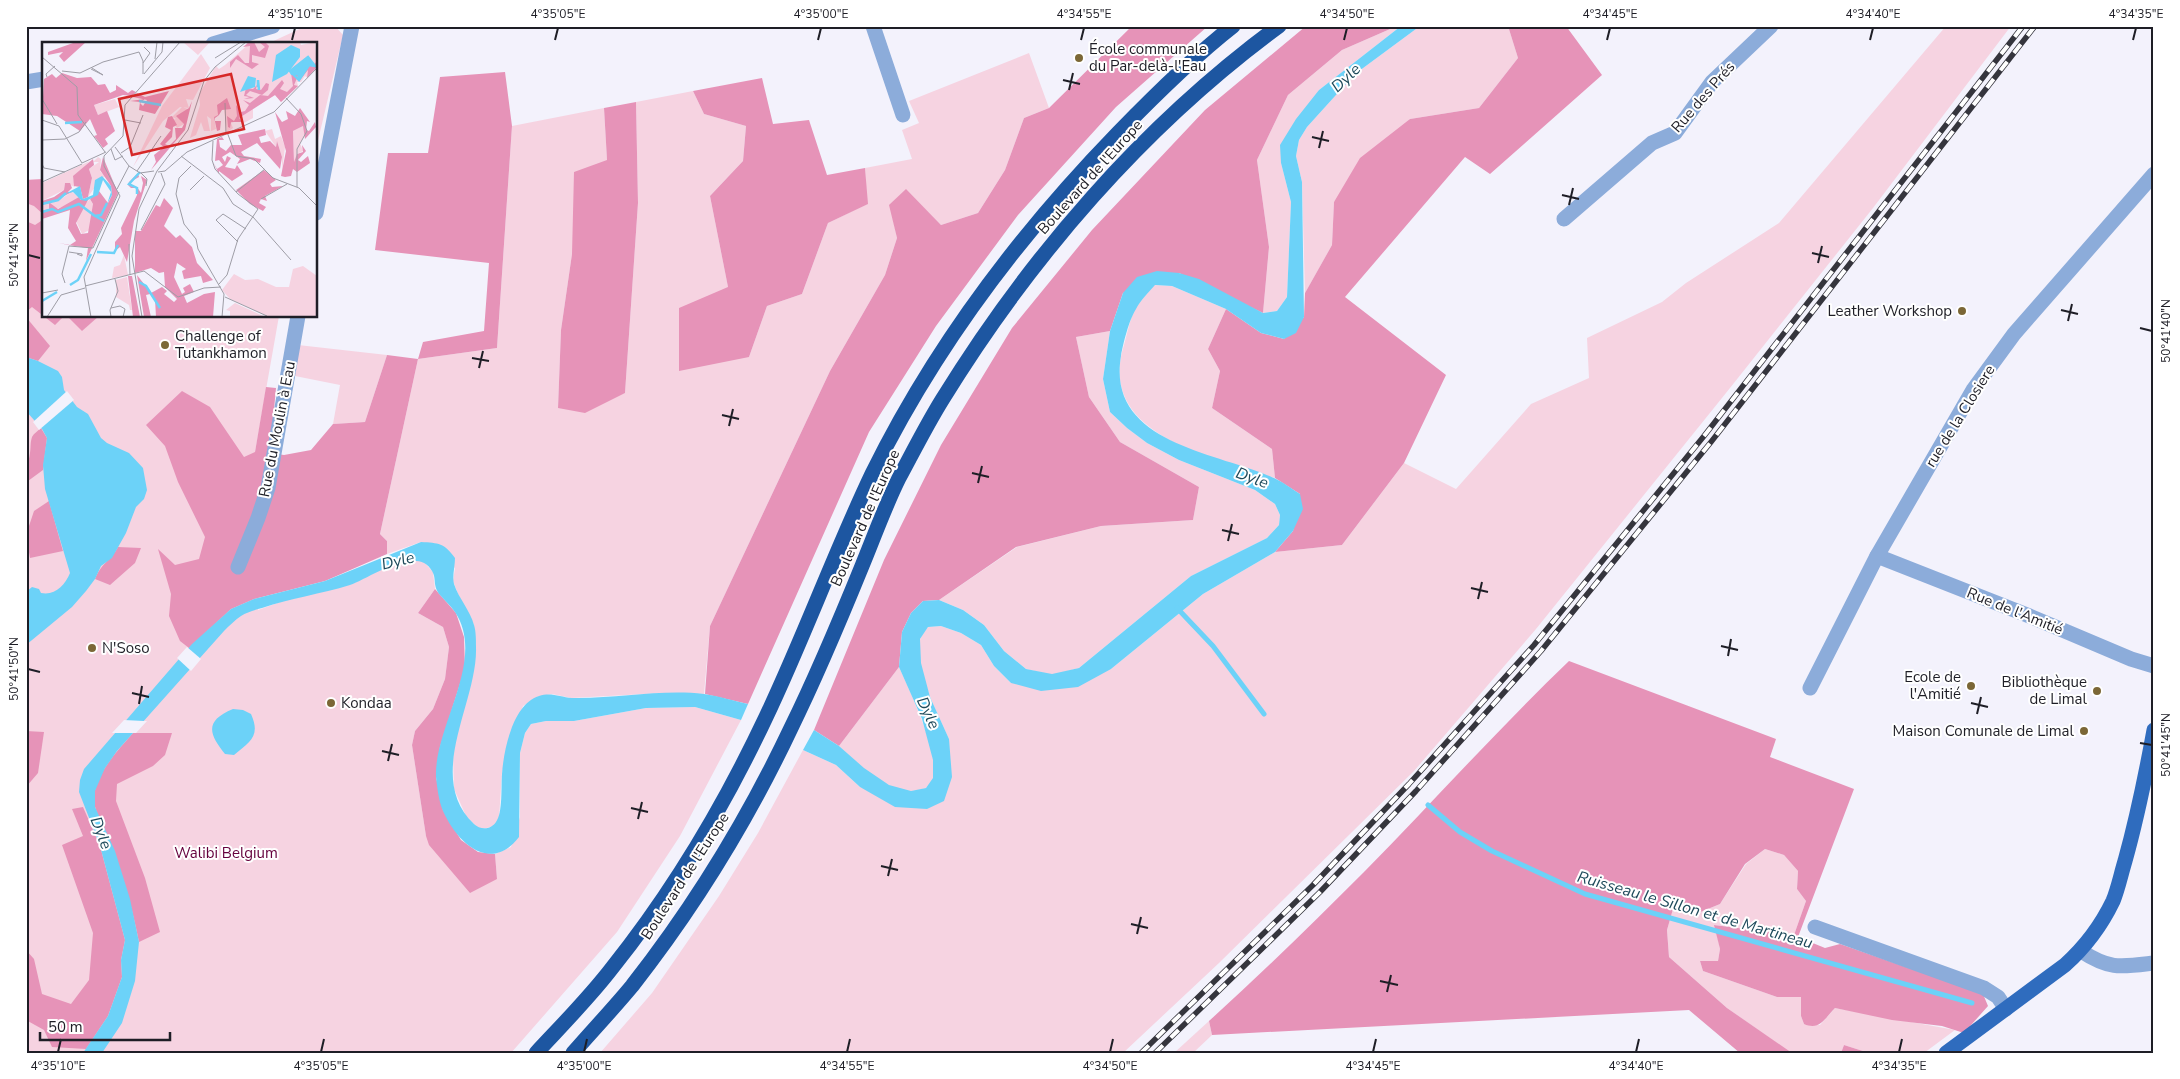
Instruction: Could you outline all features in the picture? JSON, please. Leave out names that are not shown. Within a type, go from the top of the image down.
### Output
[{"type":"highway","name":"Boulevard de l'Europe","points":[[536,1053],[611,970],[667,893],[714,814],[766,717],[873,474],[918,392],[983,291],[1039,219],[1095,157],[1157,93],[1233,26]]},
{"type":"highway","name":"Boulevard de l'Europe","points":[[573,1053],[631,987],[687,911],[739,828],[791,730],[838,625],[897,483],[941,401],[1005,306],[1059,236],[1115,172],[1175,112],[1241,55],[1279,26]]},
{"type":"main road","points":[[1946,1053],[2065,966],[2081,951],[2097,930],[2114,900],[2141,796],[2154,730]]},
{"type":"street","points":[[220,42],[273,26]]},
{"type":"street","points":[[318,203],[352,26]]},
{"type":"street","points":[[873,26],[903,115]]},
{"type":"street","name":"Rue des Prés","points":[[1564,220],[1652,143],[1675,133],[1712,82],[1770,26]]},
{"type":"street","points":[[26,82],[42,78]]},
{"type":"street","name":"rue de la Closiere","points":[[1810,688],[1877,556],[1973,390],[2014,334],[2154,174]]},
{"type":"street","name":"Rue du Moulin à Eau","points":[[238,567],[268,488],[298,318]]},
{"type":"street","name":"Rue de l'Amitié","points":[[1877,556],[2154,666]]},
{"type":"street","points":[[1815,927],[1984,988],[1998,997],[2006,1009]]},
{"type":"street","points":[[2081,951],[2098,962],[2123,967],[2154,963]]},
{"type":"green space","points":[[306,26],[335,26],[343,35],[318,141],[318,42],[271,42]]},
{"type":"green space","points":[[1397,26],[1401,26],[1319,90],[1281,163],[1291,202],[1287,297],[1277,311],[1263,313],[1269,247],[1257,160],[1288,95],[1342,50]]},
{"type":"green space","points":[[1420,26],[1508,26],[1518,58],[1479,108],[1410,119],[1334,202],[1332,245],[1305,293],[1302,182],[1296,156],[1299,140],[1307,127],[1355,74]]},
{"type":"green space","points":[[1946,26],[2011,26],[1873,208],[1730,388],[1536,629],[1414,771],[1219,963],[1123,1053],[600,1053],[652,993],[719,896],[758,833],[803,750],[836,765],[860,787],[927,809],[949,739],[928,691],[921,665],[920,640],[928,627],[941,626],[961,633],[981,645],[994,666],[1011,683],[1111,669],[1203,594],[1275,552],[1342,545],[1404,463],[1456,489],[1531,404],[1589,378],[1587,338],[1662,302],[1686,283],[1779,223]]},
{"type":"green space","points":[[1029,53],[1049,108],[1024,118],[1005,170],[978,213],[941,225],[906,190],[890,205],[897,238],[885,275],[830,371],[710,626],[704,694],[664,693],[571,698],[552,694],[537,697],[523,706],[502,772],[499,819],[494,826],[478,828],[466,816],[454,789],[453,756],[474,625],[453,581],[455,568],[421,542],[387,554],[387,541],[380,534],[418,359],[497,348],[512,126],[604,108],[607,160],[572,254],[561,330],[558,408],[625,393],[638,203],[636,102],[693,91],[704,114],[746,126],[743,161],[710,196],[728,287],[749,357],[767,306],[802,294],[828,223],[867,204],[865,168],[912,159],[902,130],[919,123],[909,101]]},
{"type":"green space","name":"Walibi Belgium","points":[[42,179],[42,318],[279,318],[255,452],[258,610],[283,601],[352,584],[376,571],[414,560],[423,561],[433,572],[435,589],[418,613],[443,627],[449,647],[445,679],[433,709],[415,731],[412,745],[426,836],[497,879],[495,854],[511,847],[520,817],[520,753],[525,733],[531,724],[546,721],[574,721],[646,708],[695,707],[741,720],[680,836],[617,932],[511,1053],[26,1053],[26,180]]},
{"type":"green space","points":[[1154,285],[1172,286],[1226,309],[1208,349],[1220,371],[1212,408],[1272,449],[1275,478],[1193,451],[1166,438],[1143,421],[1127,401],[1120,376],[1124,345],[1135,309]]},
{"type":"green space","points":[[1110,331],[1103,379],[1110,412],[1147,443],[1179,460],[1255,490],[1275,504],[1280,515],[1279,525],[1267,538],[1191,576],[1079,668],[1052,675],[1026,669],[1004,651],[984,625],[963,610],[939,600],[1017,547],[1101,526],[1193,520],[1199,487],[1120,442],[1089,397],[1076,337]]},
{"type":"green space","points":[[298,345],[387,355],[365,422],[333,424],[340,385],[295,376]]},
{"type":"green space","points":[[899,667],[923,723],[934,769],[931,783],[926,788],[913,791],[891,786],[881,781],[839,746]]},
{"type":"green space","points":[[1765,849],[1784,855],[1798,871],[1797,889],[1806,901],[1794,935],[1715,925],[1720,949],[1718,961],[1700,961],[1703,971],[1777,997],[1801,997],[1801,1016],[1804,1024],[1820,1025],[1835,1008],[1955,1030],[1924,1053],[1869,1053],[1844,1045],[1841,1053],[1788,1051],[1727,1008],[1669,957],[1667,930],[1673,909],[1698,913],[1720,904],[1746,864]]},
{"type":"green space","points":[[1209,1021],[1212,1035],[1193,1053],[1174,1053]]},
{"type":"shaded area","points":[[1132,26],[1208,26],[1116,107],[1018,215],[936,326],[869,432],[748,704],[705,694],[710,626],[830,371],[885,275],[897,238],[889,205],[906,189],[941,225],[978,213],[1005,170],[1024,118],[1049,108]]},
{"type":"shaded area","points":[[1306,26],[1397,26],[1342,50],[1288,95],[1257,160],[1269,247],[1263,313],[1179,273],[1123,293],[1110,331],[1076,337],[1089,397],[1120,442],[1199,487],[1193,520],[1101,526],[1016,547],[939,600],[923,601],[911,613],[902,632],[899,667],[839,746],[814,730],[884,560],[941,445],[1012,328],[1092,230],[1205,110]]},
{"type":"shaded area","points":[[1508,26],[1566,26],[1602,75],[1490,174],[1465,157],[1345,297],[1446,375],[1404,463],[1342,545],[1275,552],[1293,531],[1300,494],[1275,478],[1272,449],[1212,408],[1220,371],[1208,349],[1226,309],[1261,333],[1284,339],[1304,317],[1305,293],[1332,245],[1334,202],[1360,158],[1410,119],[1479,108],[1518,58]]},
{"type":"shaded area","points":[[505,72],[512,126],[497,348],[418,359],[423,342],[484,331],[489,263],[375,250],[388,153],[428,153],[440,77]]},
{"type":"shaded area","points":[[762,78],[773,124],[809,120],[827,175],[865,168],[868,204],[828,223],[802,294],[767,306],[749,357],[679,371],[679,308],[728,287],[710,196],[743,161],[746,126],[704,114],[693,91]]},
{"type":"shaded area","points":[[636,102],[638,203],[625,393],[585,413],[558,408],[561,330],[572,254],[574,172],[607,160],[604,108]]},
{"type":"shaded area","points":[[42,179],[42,213],[34,206],[26,203],[26,180]]},
{"type":"shaded area","points":[[42,220],[42,315],[32,307],[26,312],[26,221],[35,225]]},
{"type":"shaded area","points":[[26,317],[50,346],[38,361],[26,357]]},
{"type":"shaded area","points":[[46,318],[62,318],[55,325]]},
{"type":"shaded area","points":[[69,318],[97,318],[82,331]]},
{"type":"shaded area","points":[[387,355],[418,359],[380,534],[387,541],[387,554],[325,581],[254,599],[231,609],[189,648],[180,641],[169,616],[171,594],[158,549],[175,565],[199,559],[205,537],[178,482],[165,446],[146,425],[182,391],[210,407],[244,457],[255,452],[266,387],[276,388],[270,453],[284,455],[311,450],[333,424],[365,422]]},
{"type":"shaded area","points":[[41,428],[47,438],[43,470],[28,481],[26,470],[31,439]]},
{"type":"shaded area","points":[[49,501],[63,551],[30,558],[26,535],[34,511]]},
{"type":"shaded area","points":[[118,547],[141,548],[135,563],[110,585],[95,579],[100,569]]},
{"type":"shaded area","points":[[435,589],[456,613],[464,637],[465,668],[440,747],[436,777],[443,810],[461,840],[478,852],[495,854],[497,879],[470,893],[429,845],[412,745],[415,731],[433,709],[445,679],[449,647],[443,627],[418,613]]},
{"type":"shaded area","points":[[1569,661],[1776,739],[1770,757],[1854,789],[1798,937],[1825,948],[1840,944],[1983,994],[1988,1006],[1964,1033],[1942,1026],[1892,1020],[1835,1008],[1818,1025],[1810,1026],[1804,1024],[1801,1016],[1801,997],[1777,997],[1703,971],[1700,961],[1718,961],[1720,949],[1714,925],[1794,935],[1806,901],[1797,889],[1798,871],[1784,855],[1765,849],[1745,864],[1720,904],[1698,913],[1673,909],[1667,930],[1669,957],[1727,1008],[1792,1053],[1740,1053],[1689,1010],[1212,1035],[1209,1021],[1364,872]]},
{"type":"shaded area","points":[[26,731],[44,732],[38,773],[26,787]]},
{"type":"shaded area","points":[[133,733],[172,733],[165,755],[153,766],[117,784],[116,801],[145,878],[160,932],[139,942],[115,855],[94,804],[95,790],[101,774]]},
{"type":"shaded area","points":[[83,807],[100,846],[125,940],[121,960],[122,977],[108,1016],[86,1049],[52,1047],[44,1030],[26,1020],[26,950],[34,959],[42,994],[71,1004],[89,980],[93,933],[62,845],[83,836],[72,809]]},
{"type":"shaded area","points":[[1844,1045],[1869,1053],[1841,1053]]},
{"type":"water","name":"Dyle","points":[[1401,26],[1420,26],[1355,74],[1307,127],[1299,140],[1296,156],[1302,182],[1304,317],[1296,333],[1284,339],[1261,333],[1226,309],[1172,286],[1155,285],[1133,314],[1122,351],[1121,385],[1131,409],[1148,426],[1171,440],[1274,478],[1300,494],[1303,509],[1293,531],[1275,552],[1203,594],[1111,669],[1078,687],[1041,691],[1011,683],[994,666],[981,645],[961,633],[941,626],[928,627],[920,639],[921,663],[930,697],[949,739],[952,777],[944,801],[927,809],[895,807],[860,787],[836,765],[803,750],[814,730],[839,746],[864,768],[889,785],[911,791],[926,788],[933,778],[933,760],[922,719],[899,667],[902,632],[911,613],[923,601],[939,600],[963,610],[984,625],[1004,651],[1026,669],[1052,674],[1079,668],[1191,576],[1267,538],[1279,525],[1280,515],[1275,504],[1255,490],[1179,460],[1147,443],[1110,412],[1103,379],[1110,331],[1123,293],[1137,277],[1157,271],[1179,273],[1199,279],[1263,313],[1277,311],[1287,297],[1291,202],[1281,163],[1280,145],[1296,119],[1319,90]]},
{"type":"water","points":[[26,357],[58,371],[62,377],[64,390],[77,407],[88,414],[101,438],[107,443],[129,453],[143,468],[147,490],[144,499],[136,507],[126,533],[112,558],[101,566],[95,579],[72,607],[26,645],[26,592],[32,587],[39,589],[41,593],[51,593],[59,589],[70,573],[45,489],[43,465],[47,438],[42,429],[26,411]]},
{"type":"water","name":"Dyle","points":[[421,542],[441,545],[448,549],[455,558],[454,584],[475,627],[474,669],[470,692],[457,738],[453,762],[453,784],[460,805],[476,826],[482,828],[491,827],[498,818],[501,806],[503,763],[509,735],[515,719],[521,710],[529,701],[539,696],[552,695],[589,698],[671,693],[704,694],[748,704],[741,720],[695,707],[646,708],[574,721],[546,721],[531,724],[525,733],[520,753],[519,837],[508,848],[497,853],[486,853],[476,850],[457,834],[449,823],[439,799],[436,777],[438,757],[463,672],[465,651],[463,631],[455,612],[440,595],[435,585],[432,571],[425,564],[416,561],[393,565],[350,585],[284,601],[243,615],[224,631],[117,751],[105,768],[95,791],[95,807],[115,851],[130,899],[139,942],[135,981],[122,1023],[102,1053],[83,1053],[108,1016],[122,977],[121,960],[125,940],[100,846],[79,792],[80,780],[84,769],[192,644],[231,609],[254,599],[325,581]]},
{"type":"water","points":[[233,709],[243,710],[251,714],[255,728],[249,742],[234,755],[225,754],[215,740],[212,728],[217,718]]},
{"type":"pier","points":[[67,391],[74,400],[39,430],[33,422]]},
{"type":"pier","points":[[187,647],[201,659],[191,671],[177,658]]},
{"type":"pier","points":[[124,720],[147,721],[136,733],[112,733]]},
{"type":"waterway","name":"Ruisseau le Sillon et de Martineau","points":[[1177,608],[1213,646],[1264,714]]},
{"type":"waterway","name":"Ruisseau le Sillon et de Martineau","points":[[1428,805],[1460,832],[1492,851],[1585,894],[1972,1003]]},
{"type":"railway","points":[[1141,1053],[1313,885],[1409,784],[1534,645],[1704,436],[2023,26]]},
{"type":"railway","points":[[1155,1053],[1320,892],[1416,791],[1541,651],[1711,442],[2035,26]]},
{"type":"place","name":"École communale du Par-delà-l'Eau","points":[[1079,58]]},
{"type":"place","name":"Leather Workshop","points":[[1962,311]]},
{"type":"place","name":"Challenge of Tutankhamon","points":[[165,345]]},
{"type":"place","name":"N'Soso","points":[[92,648]]},
{"type":"place","name":"Ecole de l'Amitié","points":[[1971,686]]},
{"type":"place","name":"Bibliothèque de Limal","points":[[2097,691]]},
{"type":"place","name":"Kondaa","points":[[331,703]]},
{"type":"place","name":"Maison Comunale de Limal","points":[[2084,731]]}]
